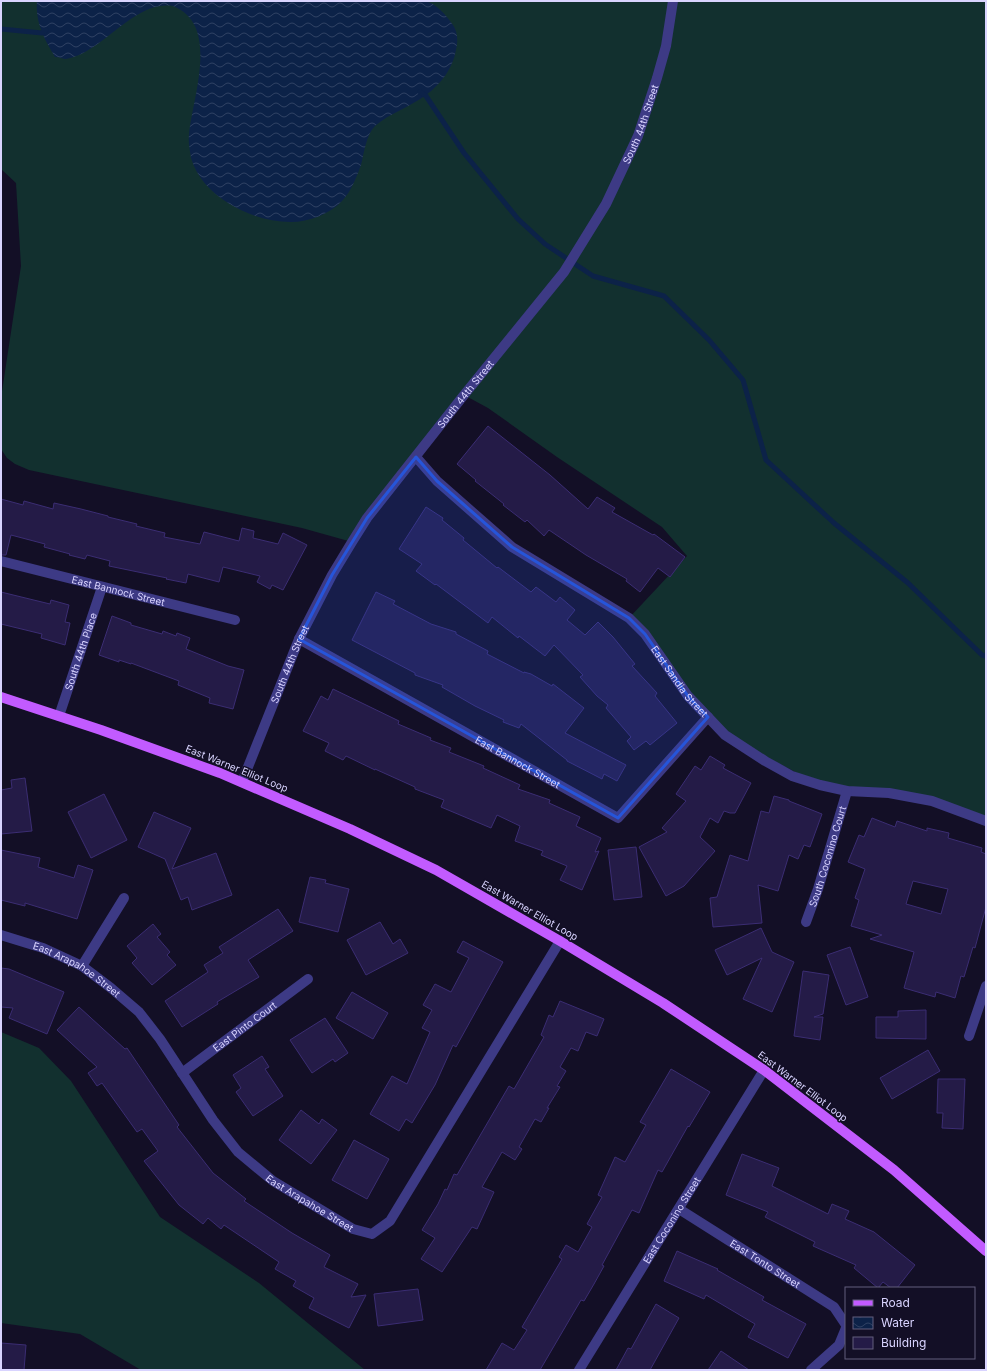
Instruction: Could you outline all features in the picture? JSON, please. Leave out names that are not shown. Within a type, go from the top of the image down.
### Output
[{"type":"main road","name":"East Warner Elliot Loop","points":[[1,697],[108,732],[220,773],[350,829],[436,870],[560,941],[663,1003],[764,1070],[894,1170],[986,1251]]},
{"type":"street","name":"South 44th Street","points":[[242,782],[298,639],[332,575],[367,518],[564,272],[606,204],[638,136],[666,46],[673,1]]},
{"type":"street","name":"East Sandia Street","points":[[416,457],[437,481],[512,547],[629,618],[645,634],[688,696],[725,735],[792,776],[820,785],[847,791],[889,793],[932,801],[986,821]]},
{"type":"street","name":"East Bannock Street","points":[[1,561],[235,620]]},
{"type":"street","name":"South 44th Place","points":[[59,716],[102,587]]},
{"type":"street","name":"East Bannock Street","points":[[298,639],[618,818],[708,717]]},
{"type":"street","name":"South Coconino Court","points":[[806,922],[818,889],[847,791]]},
{"type":"street","points":[[82,966],[124,898]]},
{"type":"street","name":"East Arapahoe Street","points":[[1,935],[43,948],[82,966],[111,988],[139,1012],[160,1038],[213,1120],[238,1152],[272,1181],[352,1229],[372,1234],[390,1221],[560,941]]},
{"type":"street","name":"East Pinto Court","points":[[182,1072],[308,979]]},
{"type":"street","points":[[969,1036],[986,986]]},
{"type":"street","name":"East Coconino Street","points":[[580,1370],[764,1070]]},
{"type":"street","name":"East Tonto Street","points":[[678,1209],[834,1307],[845,1324]]},
{"type":"street","name":"East Tonto Street","points":[[811,1370],[839,1345],[845,1329]]},
{"type":"highlighted area","points":[[416,457],[437,481],[512,547],[629,618],[645,634],[688,696],[708,717],[618,818],[299,639],[332,575],[367,518]]},
{"type":"green space","points":[[1,1],[986,1],[986,821],[932,801],[820,785],[725,735],[629,618],[687,556],[662,527],[557,457],[488,408],[464,395],[352,542],[302,528],[29,470],[15,464],[7,458],[1,449],[1,398],[21,266],[16,183],[1,169]]},
{"type":"green space","points":[[1,1032],[39,1048],[71,1081],[160,1217],[259,1283],[365,1370],[141,1370],[80,1334],[1,1323]]},
{"type":"water","points":[[37,1],[425,1],[437,7],[450,21],[456,31],[457,44],[452,63],[446,75],[437,86],[420,99],[381,121],[369,134],[356,179],[342,201],[332,210],[312,219],[298,222],[283,222],[258,217],[228,203],[205,184],[197,172],[191,158],[189,138],[198,83],[200,45],[196,29],[188,15],[173,6],[158,6],[144,11],[92,48],[79,55],[65,59],[55,57],[47,44],[37,16]]},
{"type":"building","points":[[488,426],[550,475],[588,509],[597,497],[615,508],[612,512],[653,535],[654,534],[685,557],[670,577],[658,568],[640,592],[626,581],[627,579],[586,555],[549,530],[544,536],[527,520],[525,522],[503,505],[504,504],[475,481],[476,480],[457,464]]},
{"type":"building","points":[[1,499],[23,505],[24,501],[53,509],[54,503],[81,509],[137,524],[136,526],[165,533],[164,537],[200,544],[204,532],[239,541],[242,528],[254,531],[253,538],[278,544],[283,533],[307,545],[283,590],[272,585],[270,589],[257,582],[260,576],[223,567],[219,582],[188,574],[186,583],[109,566],[110,561],[87,555],[85,559],[69,555],[70,554],[44,547],[45,544],[11,535],[6,555],[1,555]]},
{"type":"building","points":[[426,507],[443,518],[442,520],[464,538],[463,540],[497,568],[498,567],[531,592],[536,587],[556,602],[560,597],[575,610],[567,620],[585,635],[598,622],[613,637],[635,664],[632,666],[657,693],[655,696],[677,723],[650,745],[646,741],[634,750],[627,741],[631,737],[606,708],[608,705],[597,696],[580,677],[583,675],[554,645],[545,656],[519,636],[518,638],[492,617],[488,623],[416,571],[422,564],[399,549]]},
{"type":"building","points":[[1,592],[50,604],[51,600],[69,605],[65,622],[70,623],[65,645],[41,638],[42,634],[1,624]]},
{"type":"building","points":[[376,592],[395,601],[393,604],[431,624],[456,632],[456,634],[488,651],[487,654],[524,673],[531,674],[552,686],[553,684],[584,708],[565,733],[626,765],[617,781],[604,774],[602,779],[567,761],[521,724],[519,728],[503,722],[504,720],[475,706],[442,687],[443,685],[415,675],[415,673],[352,640]]},
{"type":"building","points":[[112,616],[131,623],[131,625],[162,634],[163,631],[176,636],[177,633],[190,638],[186,649],[228,666],[244,670],[233,709],[209,703],[210,698],[178,685],[179,681],[131,663],[119,660],[119,662],[99,655]]},
{"type":"building","points":[[333,689],[399,721],[398,724],[431,738],[430,740],[451,748],[449,752],[484,766],[483,768],[520,785],[518,789],[550,800],[549,803],[580,817],[576,826],[601,838],[595,852],[599,851],[582,890],[560,880],[567,866],[541,855],[543,851],[515,841],[520,826],[497,815],[491,828],[441,807],[444,800],[415,789],[415,787],[346,756],[343,760],[325,751],[329,743],[303,731],[321,696],[328,700]]},
{"type":"building","points":[[710,756],[725,765],[723,768],[751,783],[735,813],[724,811],[718,823],[710,818],[700,837],[715,851],[684,886],[666,896],[639,847],[667,832],[662,828],[686,801],[676,794],[695,766],[701,770]]},
{"type":"building","points":[[25,778],[32,831],[1,834],[1,790],[12,788],[11,780]]},
{"type":"building","points":[[104,794],[127,840],[91,858],[68,812]]},
{"type":"building","points":[[774,796],[789,800],[822,814],[810,847],[804,845],[798,859],[789,855],[778,891],[758,885],[762,923],[713,927],[710,898],[717,897],[730,855],[748,861],[761,811],[769,813]]},
{"type":"building","points":[[154,812],[191,828],[172,869],[216,853],[232,895],[192,910],[188,897],[181,900],[165,859],[138,847]]},
{"type":"building","points":[[872,818],[895,827],[897,821],[927,831],[927,828],[949,833],[948,838],[982,848],[981,852],[986,854],[986,907],[975,948],[973,947],[964,977],[961,976],[955,998],[936,992],[935,997],[904,988],[914,952],[870,939],[882,935],[851,926],[859,900],[855,898],[865,869],[848,862],[859,835],[864,837]],"holes":[[[913,881],[948,889],[941,914],[906,904]]]},
{"type":"building","points":[[636,847],[642,897],[614,900],[608,850]]},
{"type":"building","points":[[1,850],[40,858],[38,867],[74,878],[78,865],[93,870],[77,919],[25,903],[25,906],[1,900]]},
{"type":"building","points":[[310,877],[326,880],[325,883],[349,889],[338,932],[299,922]]},
{"type":"building","points":[[278,909],[293,931],[248,960],[259,977],[217,1002],[218,1004],[182,1027],[165,1001],[208,972],[204,965],[223,953],[219,947]]},
{"type":"building","points":[[380,922],[393,944],[400,939],[408,953],[366,975],[347,940]]},
{"type":"building","points":[[153,924],[161,934],[157,937],[170,952],[167,955],[176,965],[152,985],[132,963],[137,958],[127,946]]},
{"type":"building","points":[[761,928],[772,952],[794,962],[772,1012],[743,999],[762,958],[727,975],[715,950]]},
{"type":"building","points":[[463,941],[503,962],[456,1047],[453,1045],[435,1085],[412,1123],[406,1119],[399,1131],[370,1114],[392,1076],[407,1084],[430,1032],[422,1028],[432,1010],[423,1005],[435,984],[451,992],[469,958],[457,952]]},
{"type":"building","points":[[850,947],[868,997],[846,1005],[827,955]]},
{"type":"building","points":[[1,968],[9,969],[64,992],[47,1034],[9,1018],[13,1008],[1,1007]]},
{"type":"building","points":[[803,971],[829,975],[823,1014],[814,1017],[823,1017],[820,1040],[794,1036]]},
{"type":"building","points":[[352,992],[388,1013],[373,1039],[336,1018]]},
{"type":"building","points":[[560,1001],[604,1019],[597,1036],[586,1032],[578,1051],[571,1048],[560,1067],[566,1071],[557,1086],[560,1087],[547,1108],[549,1108],[541,1122],[535,1119],[519,1147],[522,1149],[515,1160],[502,1152],[482,1187],[494,1192],[477,1229],[472,1227],[442,1272],[421,1259],[435,1238],[422,1230],[438,1204],[445,1189],[447,1190],[454,1174],[457,1175],[509,1086],[514,1089],[544,1037],[541,1035],[549,1015],[553,1017]]},
{"type":"building","points":[[79,1007],[125,1049],[127,1048],[179,1125],[177,1127],[213,1173],[246,1199],[244,1201],[292,1233],[330,1255],[324,1267],[358,1284],[351,1297],[366,1295],[349,1328],[309,1308],[314,1298],[293,1286],[296,1281],[275,1269],[279,1262],[224,1225],[221,1229],[208,1218],[203,1224],[179,1205],[144,1161],[158,1151],[142,1129],[137,1132],[102,1083],[97,1086],[88,1073],[97,1067],[57,1030]]},
{"type":"building","points":[[926,1010],[926,1039],[876,1038],[876,1017],[898,1017],[898,1011]]},
{"type":"building","points":[[325,1018],[348,1053],[335,1062],[333,1059],[312,1073],[290,1040]]},
{"type":"building","points":[[928,1050],[940,1071],[892,1099],[880,1078]]},
{"type":"building","points":[[262,1056],[269,1067],[265,1069],[283,1096],[253,1116],[236,1092],[241,1088],[233,1075]]},
{"type":"building","points":[[671,1069],[710,1092],[689,1127],[688,1126],[662,1172],[658,1170],[639,1213],[632,1210],[602,1265],[604,1266],[594,1284],[584,1301],[581,1300],[540,1370],[486,1370],[502,1343],[514,1350],[527,1330],[522,1327],[562,1259],[559,1257],[566,1245],[578,1252],[592,1227],[587,1224],[602,1197],[598,1195],[615,1157],[625,1162],[646,1125],[640,1122]]},
{"type":"building","points":[[938,1079],[965,1079],[963,1129],[942,1128],[943,1113],[937,1113]]},
{"type":"building","points":[[301,1110],[319,1124],[322,1119],[337,1130],[311,1164],[279,1140]]},
{"type":"building","points":[[354,1140],[389,1159],[367,1199],[332,1180]]},
{"type":"building","points":[[742,1154],[779,1168],[772,1186],[828,1214],[832,1204],[849,1211],[845,1219],[874,1232],[915,1265],[898,1287],[890,1287],[883,1282],[879,1287],[877,1287],[854,1268],[856,1265],[813,1246],[815,1242],[765,1217],[768,1212],[726,1195]]},
{"type":"building","points":[[677,1251],[718,1269],[717,1270],[764,1297],[762,1300],[806,1324],[788,1358],[748,1337],[755,1324],[706,1295],[704,1299],[664,1281]]},
{"type":"building","points":[[418,1289],[423,1320],[378,1326],[374,1294]]},
{"type":"building","points":[[656,1304],[679,1318],[650,1370],[616,1370],[628,1348],[631,1349]]},
{"type":"building","points":[[1,1343],[26,1345],[24,1370],[1,1370]]},
{"type":"building","points":[[721,1351],[749,1370],[708,1370]]},
{"type":"waterway","points":[[1,29],[42,33],[46,30]]},
{"type":"waterway","points":[[420,92],[426,96],[464,153],[518,219],[545,244],[593,276],[664,296],[709,340],[743,380],[766,460],[834,523],[908,583],[982,655],[986,656]]}]
